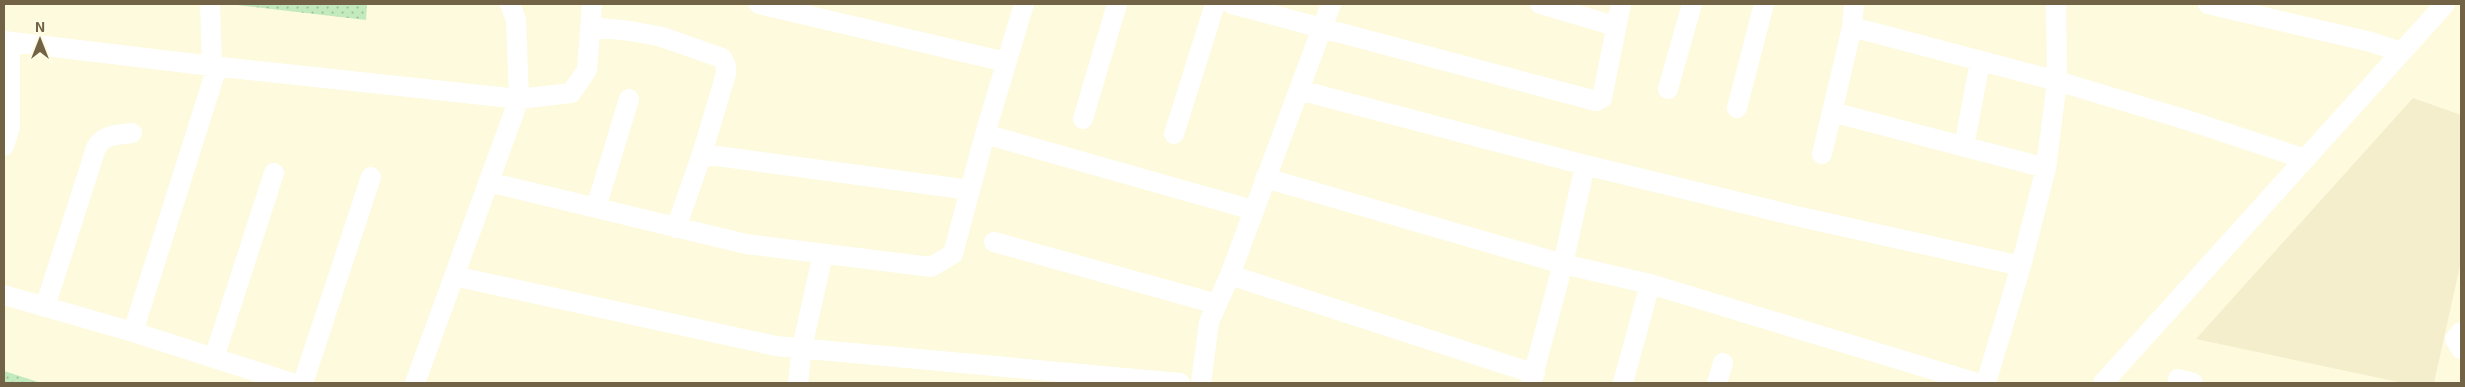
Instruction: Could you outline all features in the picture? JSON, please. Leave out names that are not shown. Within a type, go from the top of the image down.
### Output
[{"type":"street","points":[[133,332],[215,66],[210,4]]},
{"type":"street","points":[[415,383],[519,98],[516,20],[510,4]]},
{"type":"street","points":[[4,146],[10,127],[7,41],[215,66],[519,98],[571,93],[587,70],[592,4]]},
{"type":"street","points":[[759,4],[1006,62]]},
{"type":"street","points":[[488,182],[746,244],[931,267],[953,254],[985,134],[1024,4]]},
{"type":"street","points":[[1083,119],[1117,4]]},
{"type":"street","points":[[1174,134],[1215,4]]},
{"type":"street","points":[[1232,4],[1596,101],[1602,98],[1615,26],[1621,4]]},
{"type":"street","points":[[1201,383],[1209,322],[1230,275],[1331,4]]},
{"type":"street","points":[[1540,4],[1615,26]]},
{"type":"street","points":[[1668,89],[1692,4]]},
{"type":"street","points":[[1736,108],[1764,4]]},
{"type":"street","points":[[1822,154],[1852,27],[1852,4]]},
{"type":"street","points":[[1986,383],[2021,266],[2046,168],[2057,81],[2056,4]]},
{"type":"street","points":[[2211,4],[2371,42],[2401,52]]},
{"type":"street","points":[[2103,383],[2445,4]]},
{"type":"street","points":[[590,27],[631,31],[662,37],[722,58],[726,66],[726,74],[702,154],[676,228]]},
{"type":"street","points":[[1852,27],[2057,81],[2187,120],[2305,159]]},
{"type":"street","points":[[1964,147],[1980,61]]},
{"type":"street","points":[[1299,90],[1585,165],[1796,216],[2021,266]]},
{"type":"street","points":[[596,208],[629,100]]},
{"type":"street","points":[[1832,112],[2046,168]]},
{"type":"street","points":[[45,307],[96,148],[100,140],[108,136],[132,133]]},
{"type":"street","points":[[985,134],[1253,210]]},
{"type":"street","points":[[702,154],[970,190]]},
{"type":"street","points":[[1230,275],[1533,379],[1563,264],[1585,165]]},
{"type":"street","points":[[214,358],[274,173]]},
{"type":"street","points":[[303,383],[371,177]]},
{"type":"street","points":[[1265,178],[1563,264],[1650,284],[1977,383]]},
{"type":"street","points":[[994,242],[1217,304]]},
{"type":"street","points":[[798,383],[802,348],[822,254]]},
{"type":"street","points":[[454,276],[766,344],[1180,383]]},
{"type":"street","points":[[1622,383],[1650,284]]},
{"type":"street","points":[[4,295],[133,332],[292,383]]},
{"type":"street","points":[[2461,332],[2455,339],[2461,349]]},
{"type":"street","points":[[1717,383],[1723,363]]},
{"type":"shaded area","points":[[2413,98],[2461,115],[2461,261],[2434,383],[2403,383],[2196,339]]},
{"type":"green space","points":[[229,4],[367,4],[366,20]]},
{"type":"green space","points":[[4,371],[38,382],[43,383],[4,383]]}]
